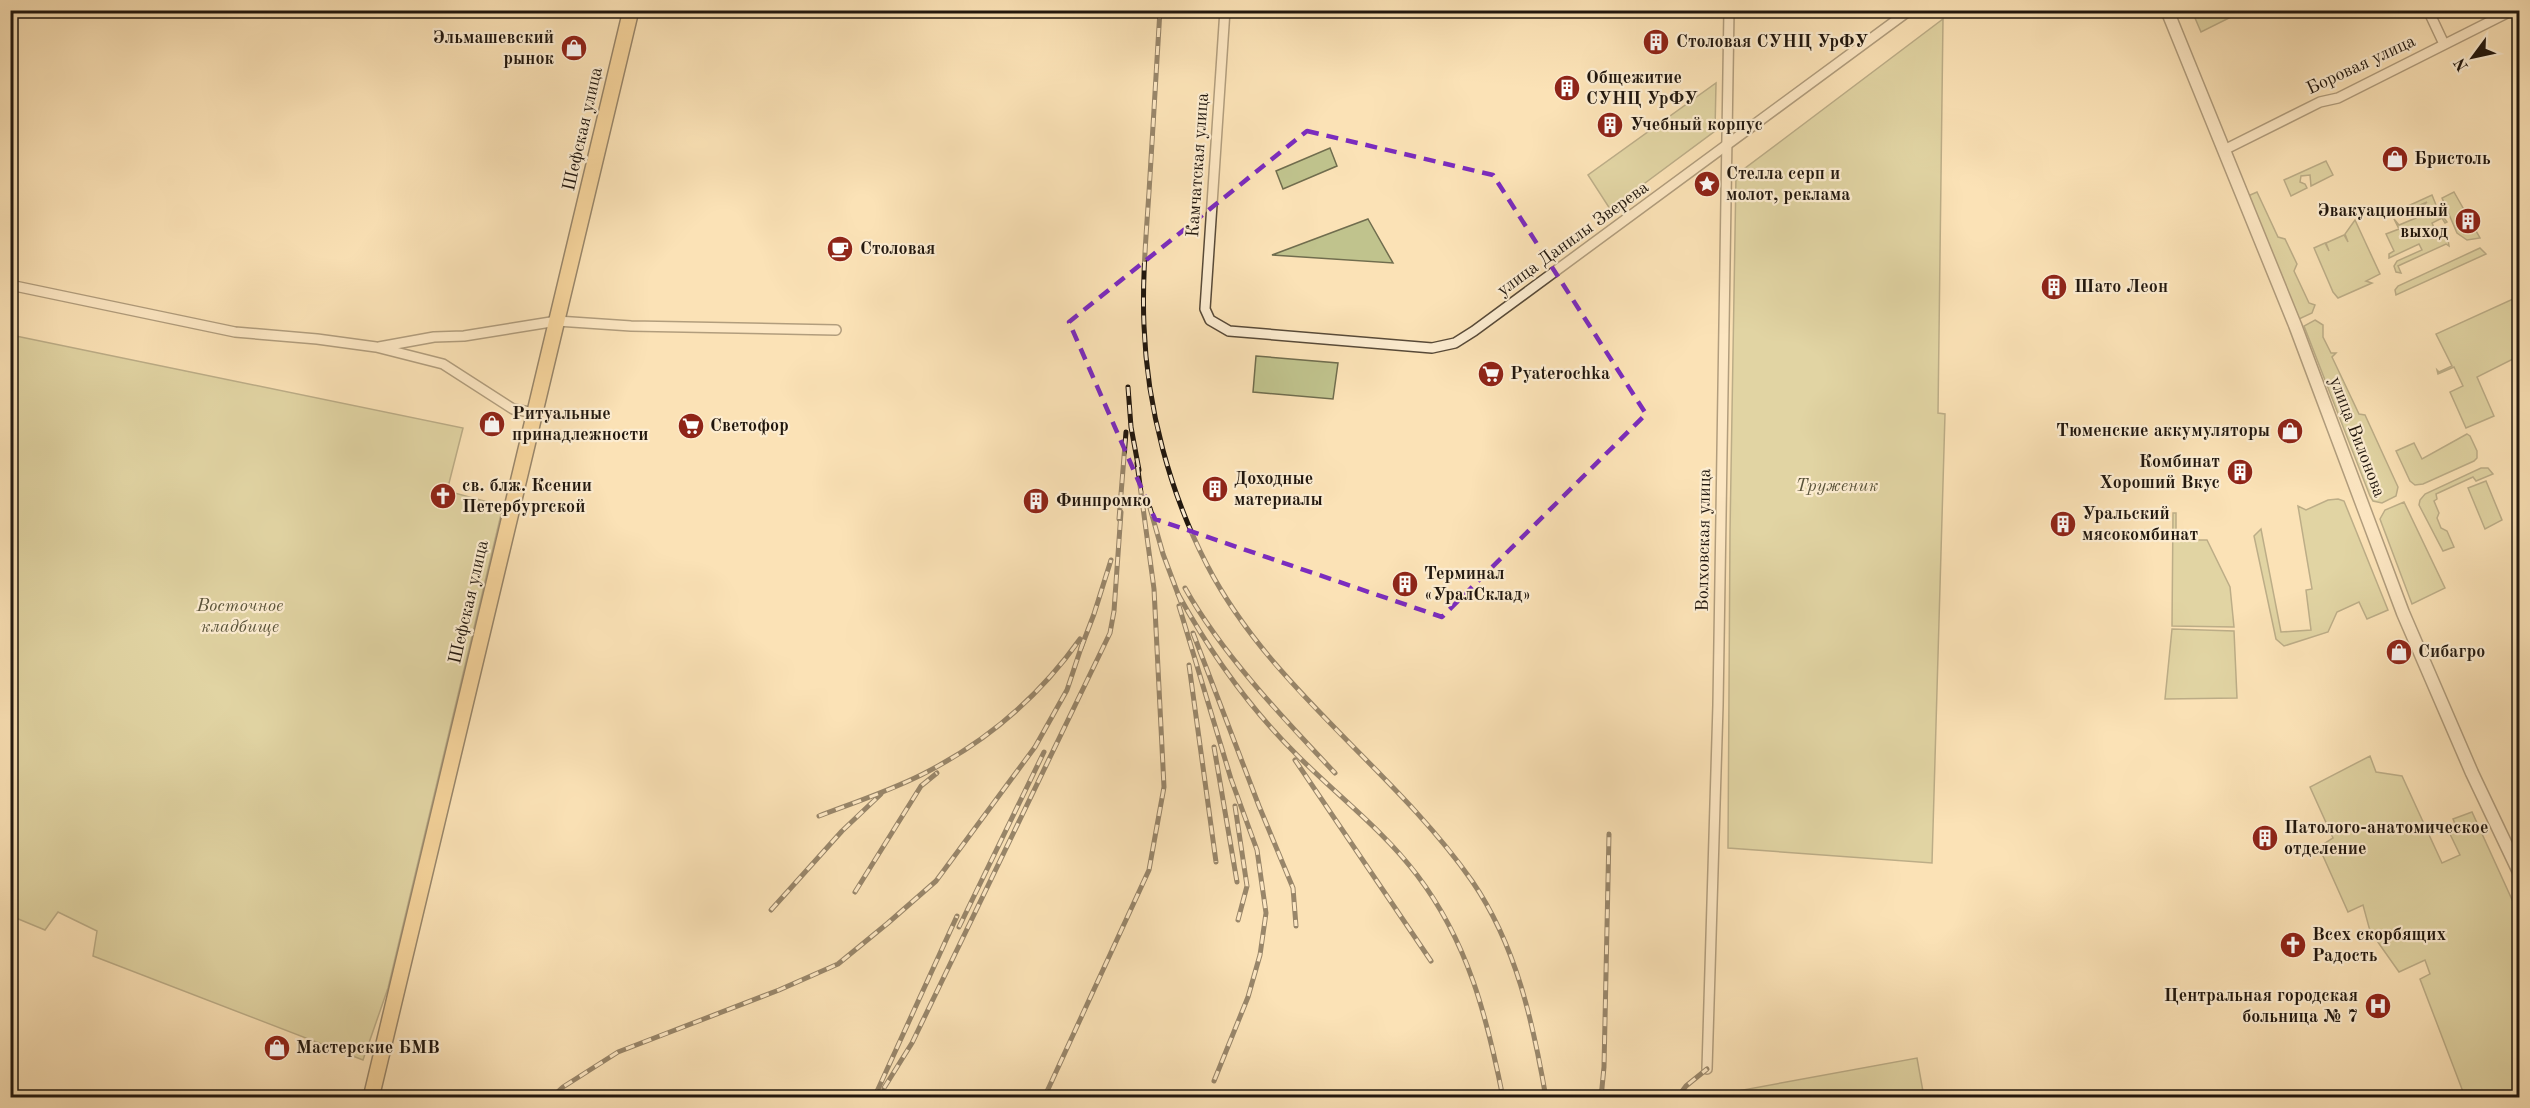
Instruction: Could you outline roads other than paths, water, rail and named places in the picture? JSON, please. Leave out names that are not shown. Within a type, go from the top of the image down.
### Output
[{"type":"main road","name":"Шефская улица","points":[[371,1098],[631,10]]},
{"type":"street","name":"Камчатская улица","points":[[1210,320],[1205,309],[1225,10]]},
{"type":"street","name":"Волховская улица","points":[[1707,1070],[1718,705],[1729,10]]},
{"type":"street","name":"улица Данилы Зверева","points":[[1210,320],[1229,331],[1421,347],[1448,345],[1483,325],[1911,10]]},
{"type":"street","name":"улица Вилонова","points":[[2167,10],[2300,335],[2411,633],[2472,773],[2520,874]]},
{"type":"street","points":[[2428,10],[2444,44]]},
{"type":"street","name":"Боровая улица","points":[[2224,150],[2320,102],[2338,98],[2513,10]]},
{"type":"street","points":[[10,285],[236,333],[317,339],[376,347],[443,364],[513,409],[535,413]]},
{"type":"street","points":[[376,347],[557,321],[631,326],[836,330]]},
{"type":"railway","points":[[1160,10],[1145,259],[1144,326],[1155,419],[1182,509],[1207,565],[1234,610],[1264,651],[1298,690],[1406,801],[1441,840],[1472,881],[1500,931],[1521,985],[1546,1098]]},
{"type":"railway","points":[[1128,387],[1131,427],[1139,470]]},
{"type":"railway","points":[[1119,519],[1126,432]]},
{"type":"railway","points":[[1044,1098],[1149,870],[1164,787],[1154,589],[1137,463]]},
{"type":"railway","points":[[1150,508],[1163,554],[1181,602]]},
{"type":"railway","points":[[884,1088],[912,1043],[1110,633],[1114,611],[1121,512]]},
{"type":"railway","points":[[1081,648],[1111,560]]},
{"type":"railway","points":[[1185,588],[1235,661],[1274,708],[1335,773]]},
{"type":"railway","points":[[1178,594],[1232,680],[1264,720],[1299,757],[1390,843],[1435,900],[1450,927],[1473,981],[1490,1038],[1503,1098]]},
{"type":"railway","points":[[1179,606],[1231,779],[1257,850],[1266,913],[1260,955],[1248,997],[1214,1081]]},
{"type":"railway","points":[[1193,633],[1293,888],[1296,926]]},
{"type":"railway","points":[[819,816],[909,781],[967,748],[989,733],[1029,699],[1080,639]]},
{"type":"railway","points":[[551,1098],[563,1087],[618,1052],[779,990],[838,964],[888,923],[936,881],[1035,747],[1067,690],[1083,642]]},
{"type":"railway","points":[[1189,665],[1216,862]]},
{"type":"railway","points":[[1214,747],[1237,882]]},
{"type":"railway","points":[[959,927],[1044,752]]},
{"type":"railway","points":[[1295,760],[1431,961]]},
{"type":"railway","points":[[855,892],[921,786],[937,773]]},
{"type":"railway","points":[[771,910],[842,831],[881,794]]},
{"type":"railway","points":[[1235,806],[1247,886],[1238,920]]},
{"type":"railway","points":[[1601,1098],[1604,1067],[1609,834]]},
{"type":"railway","points":[[874,1098],[957,916]]},
{"type":"railway","points":[[1677,1098],[1686,1086],[1707,1069]]},
{"type":"place","name":"Столовая СУНЦ УрФУ","points":[[1656,42]]},
{"type":"place","name":"Эльмашевский рынок","points":[[574,48]]},
{"type":"place","name":"Общежитие СУНЦ УрФУ","points":[[1567,88]]},
{"type":"place","name":"Учебный корпус","points":[[1610,125]]},
{"type":"place","name":"Бристоль","points":[[2395,159]]},
{"type":"place","name":"Стелла серп и молот, реклама","points":[[1707,184]]},
{"type":"place","name":"Эвакуационный выход","points":[[2468,221]]},
{"type":"place","name":"Столовая","points":[[840,249]]},
{"type":"place","name":"Шато Леон","points":[[2054,287]]},
{"type":"place","name":"Pyaterochka","points":[[1491,374]]},
{"type":"place","name":"Ритуальные принадлежности","points":[[492,424]]},
{"type":"place","name":"Светофор","points":[[691,426]]},
{"type":"place","name":"Тюменские аккумуляторы","points":[[2290,431]]},
{"type":"place","name":"Комбинат Хороший Вкус","points":[[2240,472]]},
{"type":"place","name":"Доходные материалы","points":[[1215,489]]},
{"type":"place","name":"св. блж. Ксении Петербургской","points":[[443,496]]},
{"type":"place","name":"Финпромко","points":[[1036,501]]},
{"type":"place","name":"Уральский мясокомбинат","points":[[2063,524]]},
{"type":"place","name":"Терминал «УралСклад»","points":[[1405,584]]},
{"type":"place","name":"Сибагро","points":[[2399,652]]},
{"type":"place","name":"Патолого-анатомическое отделение","points":[[2265,838]]},
{"type":"place","name":"Всех скорбящих Радость","points":[[2293,945]]},
{"type":"place","name":"Центральная городская больница № 7","points":[[2378,1006]]},
{"type":"place","name":"Мастерские БМВ","points":[[277,1048]]},
{"type":"park label","name":"Труженик","points":[[1837,486]]},
{"type":"park label","name":"Восточное кладбище","points":[[240,616]]}]
